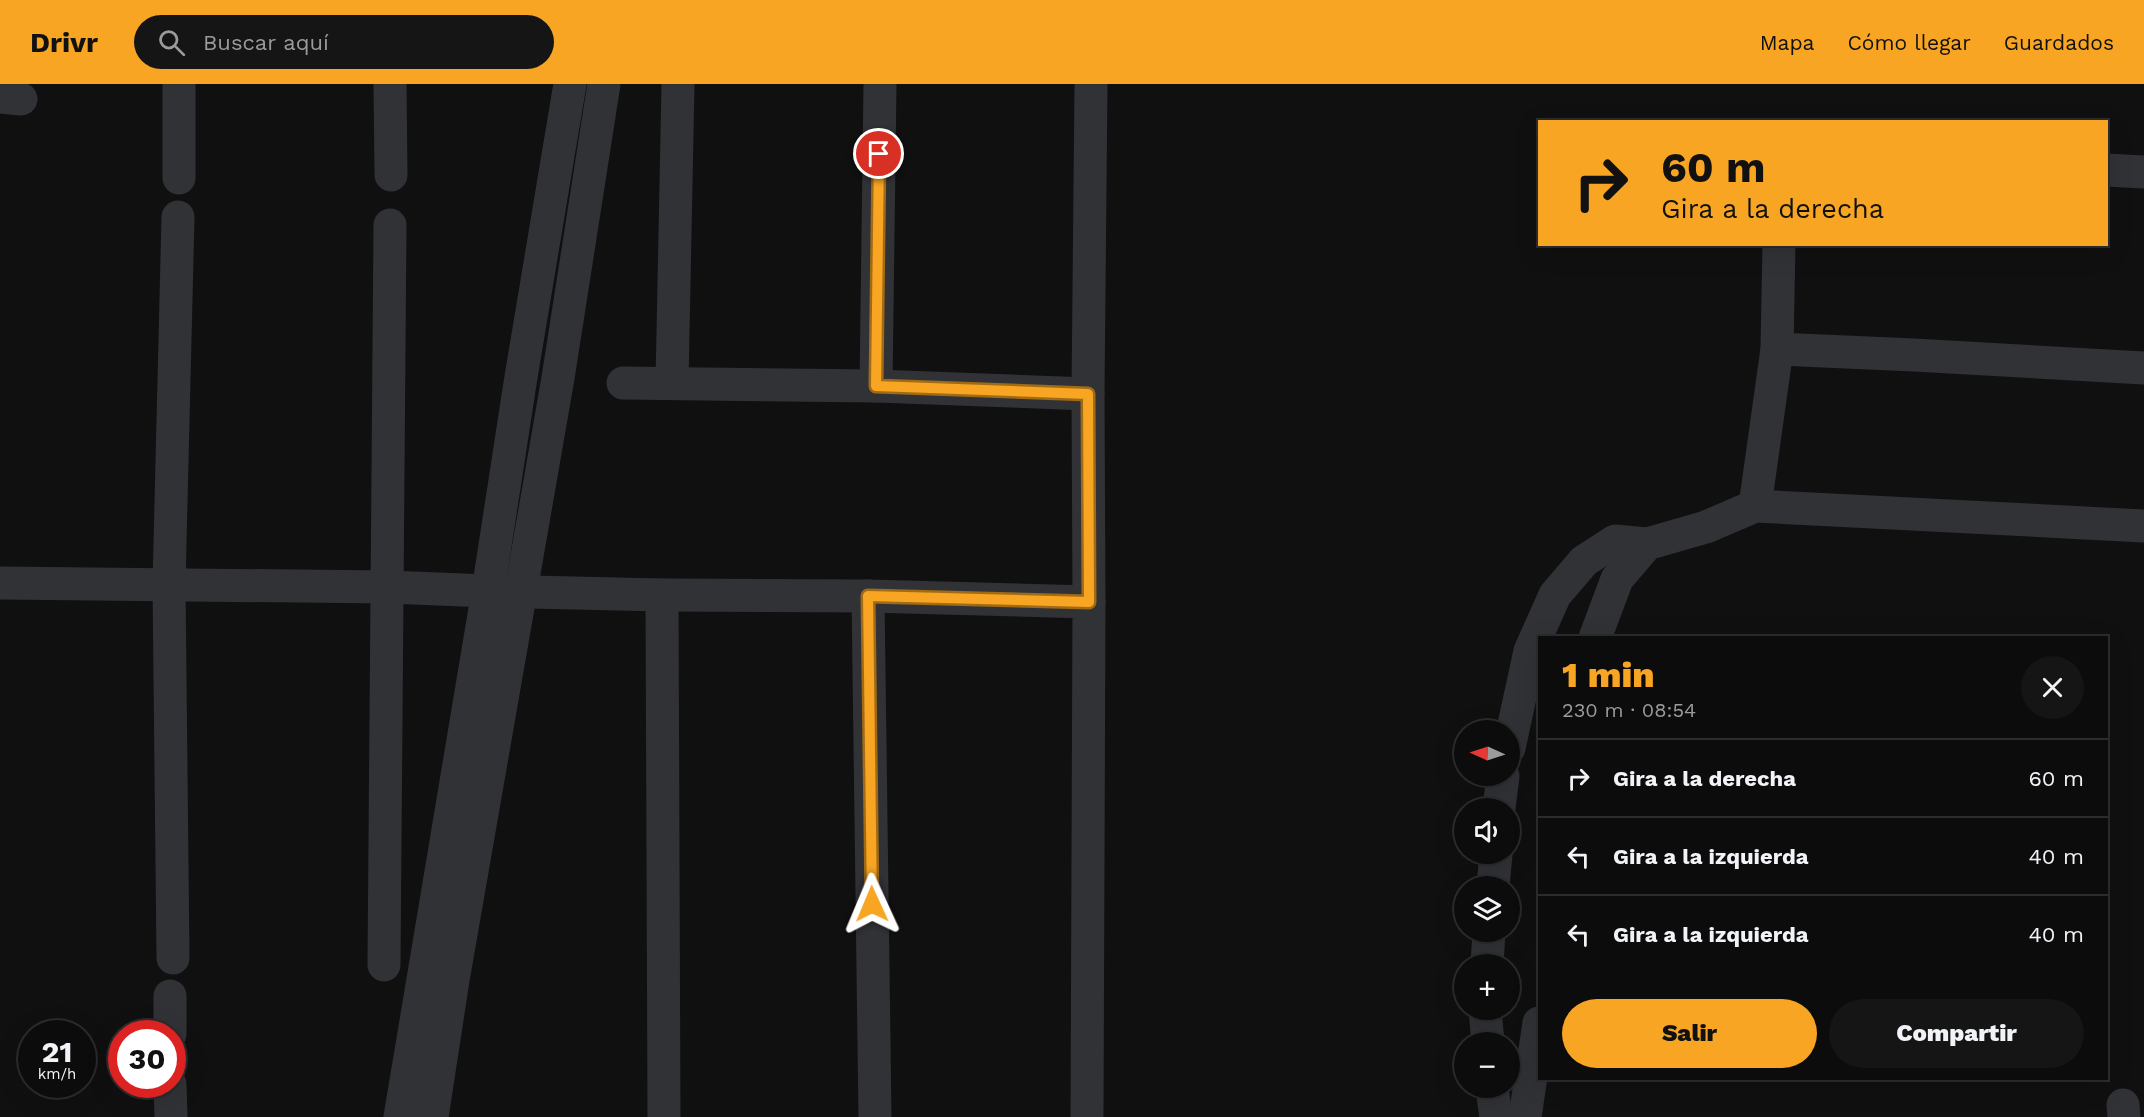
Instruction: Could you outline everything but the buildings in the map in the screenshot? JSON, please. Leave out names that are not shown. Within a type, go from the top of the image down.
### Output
[{"type":"street","points":[[179,84],[179,178]]},
{"type":"street","points":[[390,84],[391,175]]},
{"type":"street","points":[[400,1117],[570,84]]},
{"type":"street","points":[[432,1117],[453,981],[558,378],[604,84]]},
{"type":"street","points":[[672,383],[678,84]]},
{"type":"street","points":[[876,386],[880,84]]},
{"type":"street","points":[[1087,1117],[1091,84]]},
{"type":"street","points":[[2108,170],[2144,172]]},
{"type":"street","points":[[173,958],[169,584],[178,217]]},
{"type":"street","points":[[384,965],[390,225]]},
{"type":"street","points":[[1755,506],[1777,349],[1779,246]]},
{"type":"street","points":[[1777,349],[2144,368]]},
{"type":"street","points":[[623,383],[876,386],[1088,394]]},
{"type":"street","points":[[1515,720],[1530,651],[1555,595],[1584,561],[1615,541],[1647,544],[1706,527],[1755,506],[2144,526]]},
{"type":"street","points":[[1596,636],[1617,579],[1647,544]]},
{"type":"street","points":[[0,584],[388,587],[521,592],[868,596],[1089,602]]},
{"type":"street","points":[[662,595],[664,1117]]},
{"type":"street","points":[[868,596],[875,1117]]},
{"type":"street","points":[[170,996],[170,1020]]},
{"type":"street","points":[[1525,1117],[1538,1030]]},
{"type":"street","points":[[170,1098],[171,1117]]},
{"type":"street","points":[[1493,1098],[1496,1117]]},
{"type":"route","points":[[872,904],[868,596],[1089,602],[1088,394],[876,386],[879,154]]}]
